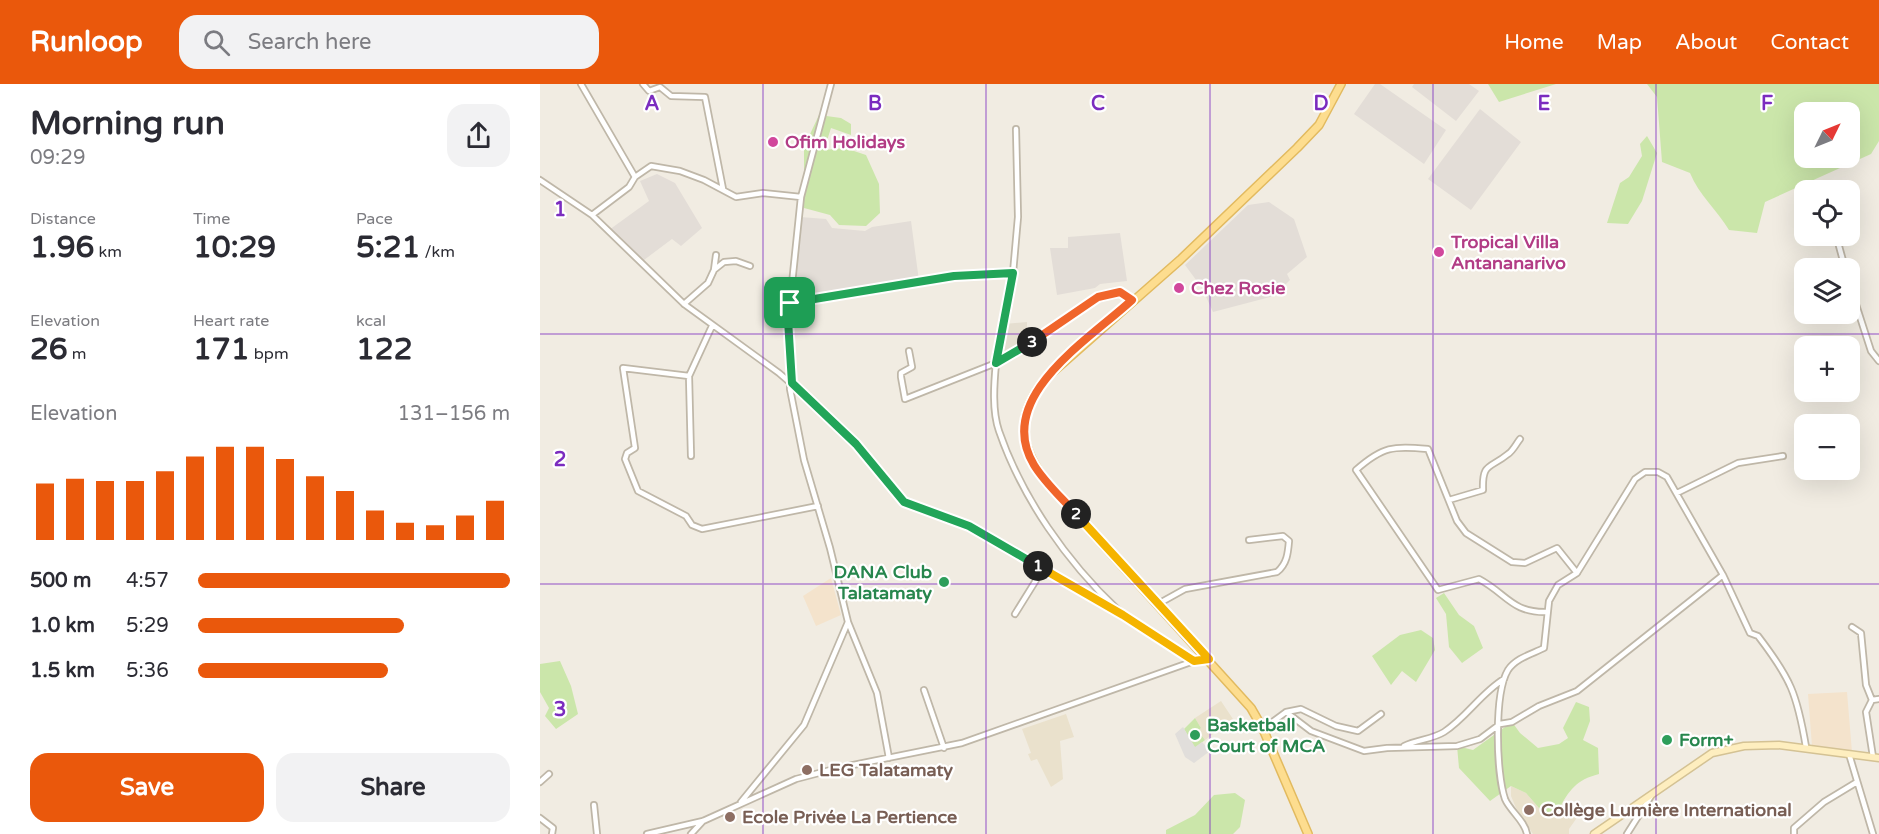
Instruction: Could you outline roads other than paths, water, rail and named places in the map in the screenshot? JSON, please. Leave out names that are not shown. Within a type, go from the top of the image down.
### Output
[{"type":"main road","points":[[1308,834],[1263,729],[1251,708],[1033,465],[1023,427],[1026,410],[1039,387],[1132,300],[1180,260],[1298,148],[1319,125],[1341,84]]},
{"type":"main road","points":[[1594,834],[1712,753],[1744,746],[1806,747],[1876,757]]},
{"type":"street","points":[[581,84],[635,177]]},
{"type":"street","points":[[643,84],[649,91],[660,87],[670,96],[705,97],[723,189]]},
{"type":"street","points":[[831,84],[801,197],[788,320],[792,383],[790,389],[804,460],[848,622],[877,693],[889,758]]},
{"type":"street","points":[[1016,129],[1018,217],[1013,273],[994,383],[999,430],[1033,503],[1087,580],[1123,615]]},
{"type":"street","points":[[592,215],[629,187],[635,177],[651,166],[680,171],[736,197],[763,193],[801,197]]},
{"type":"street","points":[[540,180],[592,215],[684,304],[792,383],[856,444],[904,502],[969,526],[1123,615],[1194,661]]},
{"type":"street","points":[[1839,246],[1842,258]]},
{"type":"street","points":[[684,304],[708,283],[714,270],[716,255]]},
{"type":"street","points":[[714,270],[724,262],[736,261],[750,266]]},
{"type":"street","points":[[790,303],[954,276],[1013,273]]},
{"type":"street","points":[[909,351],[912,367],[911,370],[902,373],[901,377],[904,399],[996,363],[1045,334],[1098,297],[1120,292],[1132,300]]},
{"type":"street","points":[[1860,317],[1871,351],[1879,361]]},
{"type":"street","points":[[691,456],[689,376],[712,326]]},
{"type":"street","points":[[689,376],[623,368],[635,448],[627,453],[625,459],[638,491],[686,516],[692,525],[702,529],[818,506]]},
{"type":"street","points":[[1449,500],[1484,490],[1483,476],[1486,467],[1510,453],[1520,439]]},
{"type":"street","points":[[1547,612],[1529,612],[1512,604],[1496,588],[1479,579],[1438,590],[1356,470],[1381,449],[1400,447],[1428,449],[1457,521],[1466,533],[1512,562],[1525,563],[1557,548],[1577,573]]},
{"type":"street","points":[[1677,493],[1738,463],[1783,456]]},
{"type":"street","points":[[1527,834],[1505,797],[1498,766],[1500,724],[1498,711],[1504,679],[1509,668],[1521,658],[1544,648],[1549,601],[1558,585],[1577,573],[1640,475],[1646,471],[1658,472],[1667,477],[1723,575],[1750,633],[1758,636],[1788,678],[1799,703],[1806,747]]},
{"type":"street","points":[[1158,604],[1185,589],[1278,572],[1283,568],[1288,556],[1289,541],[1283,536],[1249,540]]},
{"type":"street","points":[[1015,615],[1043,569]]},
{"type":"street","points":[[1286,712],[1311,731],[1364,751],[1401,747],[1457,746],[1480,739],[1500,724],[1512,722],[1539,706],[1576,692],[1723,575]]},
{"type":"street","points":[[741,802],[770,770],[804,725],[848,622]]},
{"type":"street","points":[[1852,627],[1861,633],[1866,685],[1872,700],[1866,712],[1876,757]]},
{"type":"street","points":[[647,834],[703,821],[796,779],[945,748],[1194,661],[1209,659]]},
{"type":"street","points":[[1401,747],[1417,740],[1442,734],[1474,707],[1490,688],[1504,679]]},
{"type":"street","points":[[924,690],[945,748]]},
{"type":"street","points":[[1872,700],[1879,699]]},
{"type":"street","points":[[1263,729],[1286,712],[1301,709],[1336,726],[1358,731],[1382,714]]},
{"type":"street","points":[[1849,754],[1873,834]]},
{"type":"street","points":[[540,782],[549,774]]},
{"type":"street","points":[[1794,834],[1794,828],[1824,802],[1857,782]]},
{"type":"street","points":[[1627,834],[1654,791]]},
{"type":"street","points":[[594,805],[597,834]]},
{"type":"street","points":[[540,818],[553,828],[552,834]]},
{"type":"street","points":[[692,834],[703,821]]},
{"type":"place","name":"Ofim Holidays","points":[[773,142]]},
{"type":"place","name":"Tropical Villa Antananarivo","points":[[1439,252]]},
{"type":"place","name":"Chez Rosie","points":[[1179,288]]},
{"type":"place","name":"DANA Club Talatamaty","points":[[944,582]]},
{"type":"place","name":"Basketball Court of MCA","points":[[1195,735]]},
{"type":"place","name":"Form+","points":[[1667,740]]},
{"type":"place","name":"LEG Talatamaty","points":[[807,770]]},
{"type":"place","name":"Collège Lumière International","points":[[1529,810]]},
{"type":"place","name":"Ecole Privée La Pertience","points":[[730,817]]}]
